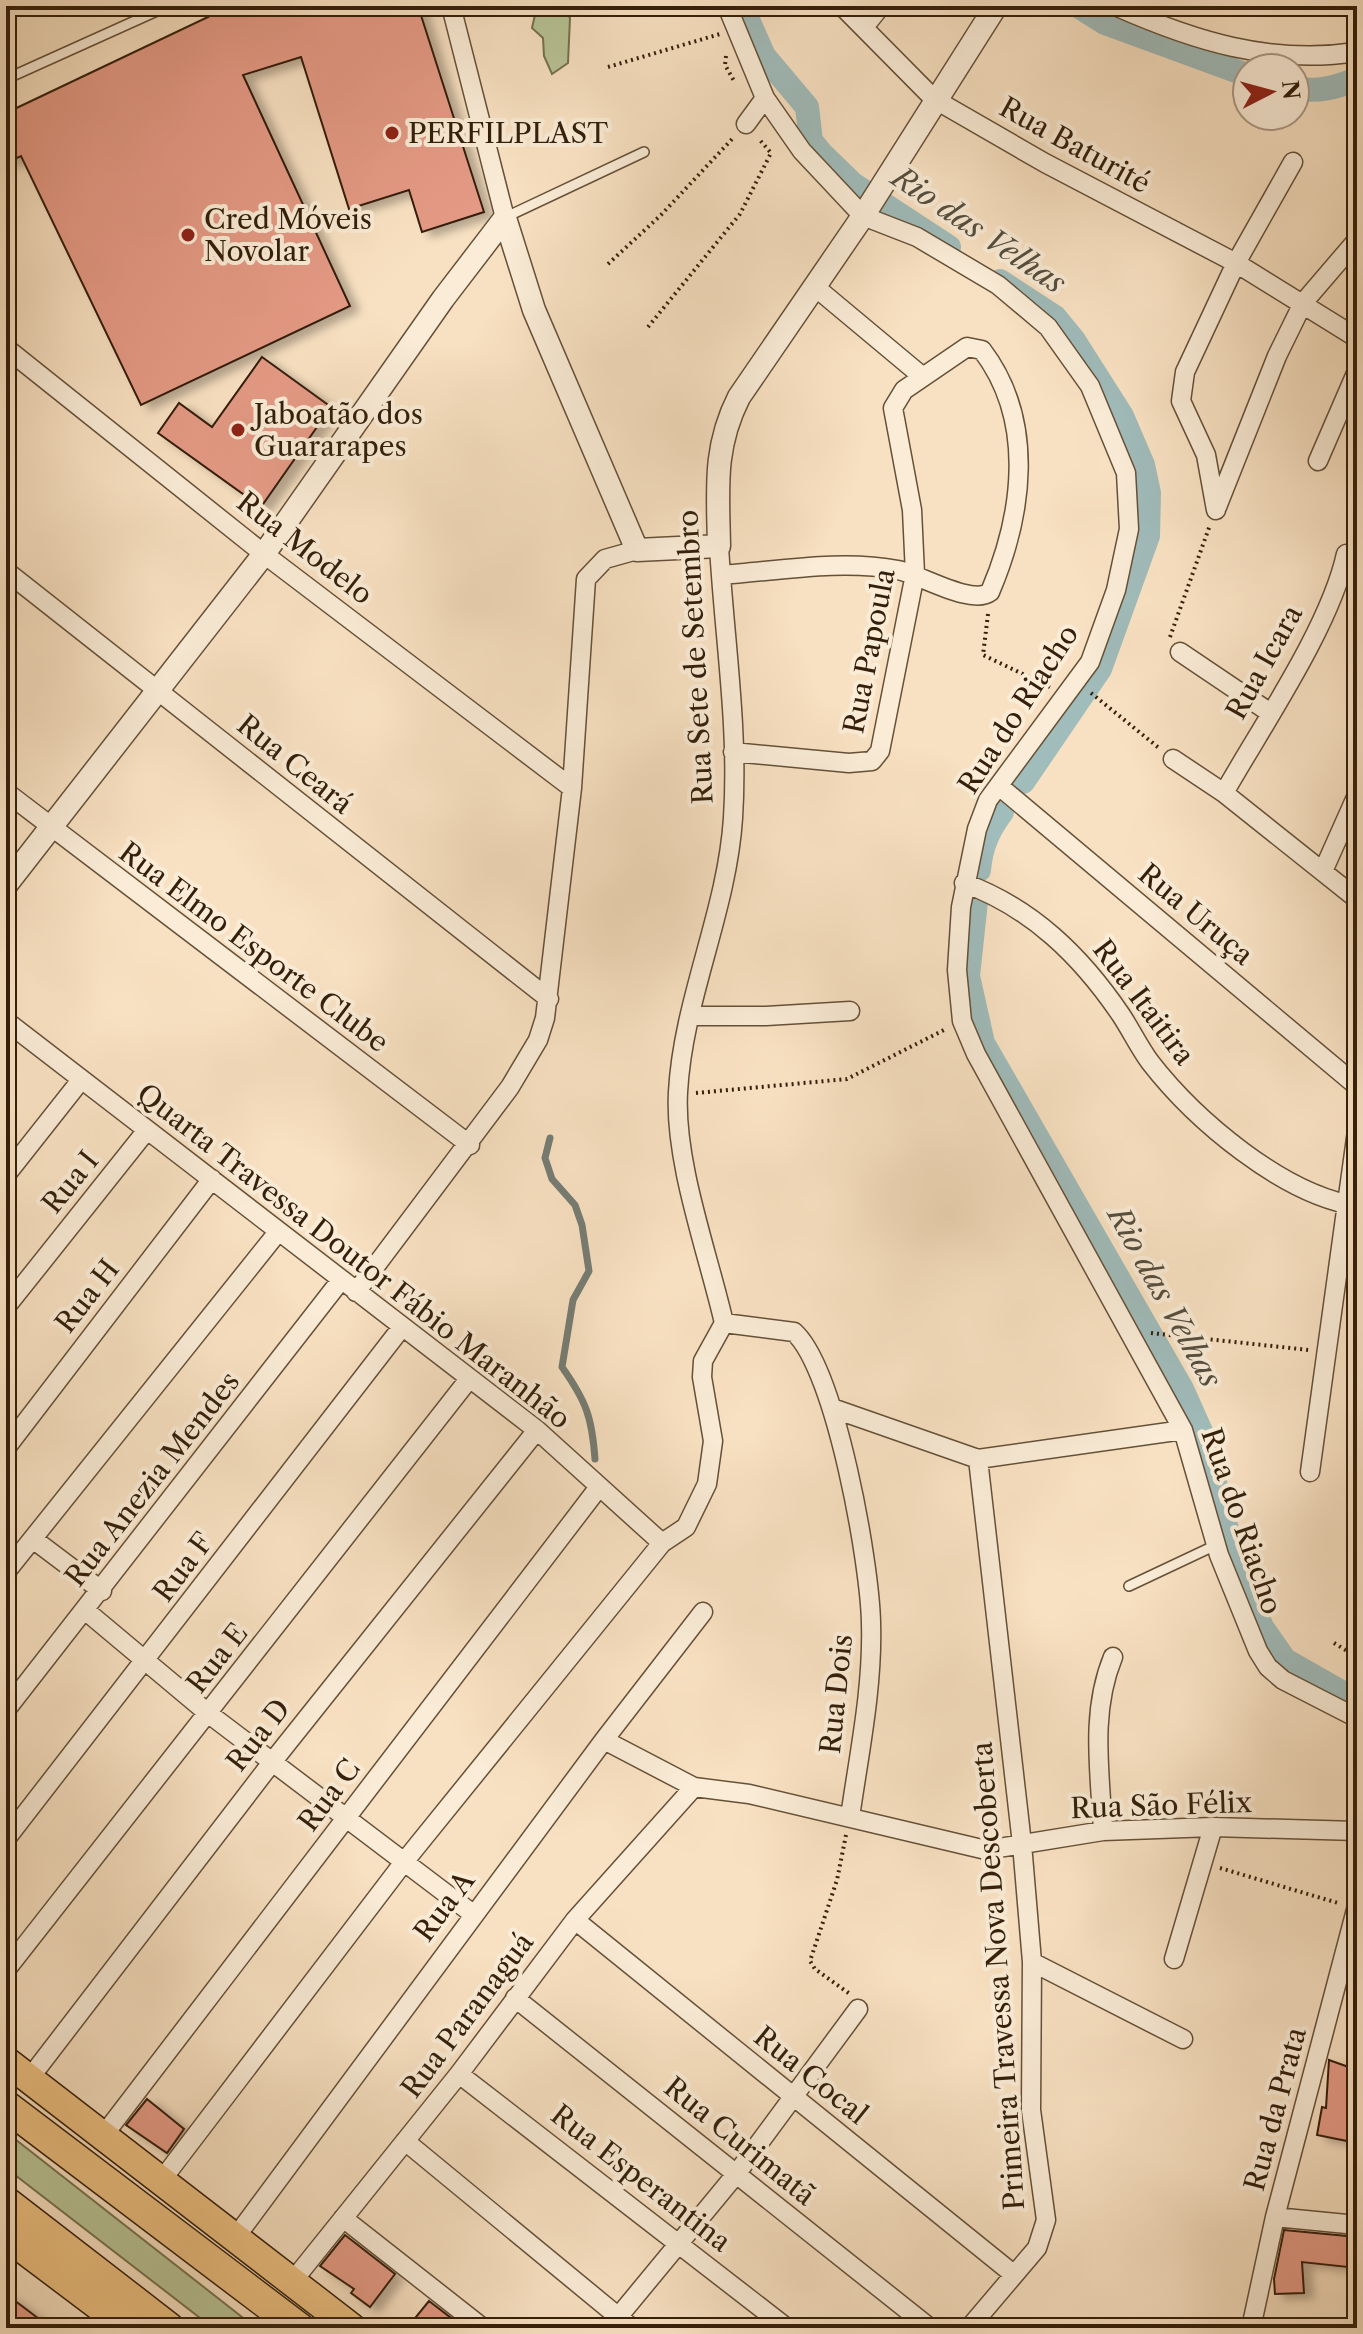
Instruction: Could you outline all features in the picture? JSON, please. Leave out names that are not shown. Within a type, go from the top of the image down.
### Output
[{"type":"highway","points":[[6,2106],[299,2328]]},
{"type":"highway","points":[[6,2202],[169,2328]]},
{"type":"main road","points":[[6,2061],[352,2328]]},
{"type":"main road","points":[[6,2236],[128,2328]]},
{"type":"street","points":[[451,6],[505,218],[534,310],[637,550]]},
{"type":"street","name":"Rua Baturité","points":[[842,6],[934,99],[1045,163],[1236,263],[1357,338]]},
{"type":"street","points":[[864,27],[881,6]]},
{"type":"street","name":"Rua Sete de Setembro","points":[[724,1323],[682,1155],[677,1094],[691,1016],[723,891],[733,820],[733,752],[719,546],[718,459],[724,426],[739,397],[866,211],[934,99],[996,6]]},
{"type":"street","points":[[1115,6],[1150,22],[1274,57],[1320,58],[1357,52]]},
{"type":"street","points":[[1150,22],[1162,6]]},
{"type":"street","points":[[728,9],[765,98],[802,151],[866,211]]},
{"type":"street","points":[[746,124],[765,98]]},
{"type":"street","points":[[1216,510],[1206,455],[1181,401],[1185,372],[1236,263],[1293,162]]},
{"type":"street","name":"Rua do Riacho","points":[[866,211],[998,285],[1048,327],[1090,386],[1126,473],[1129,529],[1116,590],[1090,662],[988,800],[977,829],[973,887],[957,970],[962,1021],[976,1054],[1183,1430],[1216,1545],[1239,1610],[1268,1667],[1283,1680],[1357,1718]]},
{"type":"street","points":[[6,885],[264,554],[443,299],[505,218]]},
{"type":"street","points":[[1216,510],[1277,356],[1303,303],[1357,240]]},
{"type":"street","points":[[721,575],[862,567],[915,574],[968,596],[988,594],[1009,537],[1019,475],[1018,429],[988,357],[978,347],[967,347],[923,377],[814,286]]},
{"type":"street","name":"Rua Modelo","points":[[6,348],[264,554],[572,788]]},
{"type":"street","points":[[1318,461],[1357,371]]},
{"type":"street","name":"Rua Papoula","points":[[733,752],[849,763],[872,761],[885,739],[915,574],[912,510],[893,408],[904,390],[923,377]]},
{"type":"street","points":[[356,1292],[470,1145],[538,1040],[549,999],[572,788],[586,579],[605,559],[637,550],[719,546]]},
{"type":"street","name":"Rua Icara","points":[[1224,793],[1328,604],[1346,554]]},
{"type":"street","name":"Rua Ceará","points":[[6,571],[549,999]]},
{"type":"street","points":[[1180,652],[1269,712]]},
{"type":"street","points":[[1173,759],[1224,793],[1324,869],[1357,899]]},
{"type":"street","name":"Rua Uruça","points":[[999,786],[1357,1086]]},
{"type":"street","name":"Rua Elmo Esporte Clube","points":[[6,792],[470,1145]]},
{"type":"street","points":[[1324,869],[1357,795]]},
{"type":"street","name":"Rua Itaitira","points":[[973,887],[1058,937],[1097,981],[1149,1060],[1227,1138],[1261,1165],[1322,1197],[1351,1206]]},
{"type":"street","points":[[691,1016],[850,1011]]},
{"type":"street","name":"Quarta Travessa Doutor Fábio Maranhão","points":[[10,1031],[81,1080],[212,1179],[537,1430],[662,1543]]},
{"type":"street","points":[[6,1175],[81,1080]]},
{"type":"street","name":"Rua I","points":[[6,1307],[147,1130]]},
{"type":"street","points":[[1310,1472],[1326,1352],[1351,1206],[1357,1131]]},
{"type":"street","name":"Rua H","points":[[6,1448],[212,1179]]},
{"type":"street","points":[[6,1572],[12,1553],[33,1539],[278,1232]]},
{"type":"street","name":"Rua Anezia Mendes","points":[[6,1710],[102,1591],[341,1280]]},
{"type":"street","points":[[161,2181],[404,1862],[662,1543],[686,1527],[707,1484],[713,1441],[702,1377],[703,1361],[724,1323]]},
{"type":"street","name":"Rua Dois","points":[[724,1323],[794,1332],[807,1347],[832,1408],[859,1529],[871,1623],[865,1710],[850,1817]]},
{"type":"street","name":"Rua F","points":[[6,1839],[146,1662],[402,1327]]},
{"type":"street","name":"Rua E","points":[[6,1970],[469,1379]]},
{"type":"street","points":[[832,1408],[978,1459],[1183,1430]]},
{"type":"street","name":"Rua D","points":[[29,2079],[273,1761],[537,1430]]},
{"type":"street","name":"Primeira Travessa Nova Descoberta","points":[[978,1459],[1022,1844],[1032,1962],[1031,2110],[1046,2220],[1037,2248],[1012,2273]]},
{"type":"street","name":"Rua C","points":[[103,2136],[599,1487]]},
{"type":"street","points":[[33,1539],[102,1591]]},
{"type":"street","points":[[86,1611],[209,1714],[473,1914]]},
{"type":"street","name":"Rua A","points":[[235,2238],[473,1914],[703,1612]]},
{"type":"street","points":[[1103,1831],[1097,1715],[1100,1688],[1113,1657]]},
{"type":"street","name":"Rua São Félix","points":[[604,1740],[694,1787],[749,1794],[963,1846],[1007,1849],[1103,1831],[1213,1827],[1357,1831]]},
{"type":"street","name":"Rua Paranaguá","points":[[292,2282],[459,2074],[575,1920],[694,1787]]},
{"type":"street","points":[[1174,1959],[1213,1827]]},
{"type":"street","name":"Rua da Prata","points":[[1251,2328],[1275,2217],[1357,1907]]},
{"type":"street","name":"Rua Cocal","points":[[575,1920],[1012,2273]]},
{"type":"street","points":[[1032,1962],[1183,2039]]},
{"type":"street","name":"Rua Curimatã","points":[[515,1998],[930,2328]]},
{"type":"street","points":[[405,2141],[619,2324],[679,2242],[737,2173],[858,2009]]},
{"type":"street","name":"Rua Esperantina","points":[[459,2074],[787,2328]]},
{"type":"street","points":[[1275,2217],[1357,2225]]},
{"type":"street","points":[[343,2218],[483,2328]]},
{"type":"street","points":[[969,2328],[1012,2273]]},
{"type":"lane","points":[[6,79],[168,6]]},
{"type":"lane","points":[[505,218],[644,152]]},
{"type":"lane","points":[[1129,1586],[1216,1545]]},
{"type":"path","points":[[608,67],[730,31],[728,9]]},
{"type":"path","points":[[648,327],[740,214],[771,153],[746,124],[741,93],[725,65],[727,53]]},
{"type":"path","points":[[608,264],[661,215],[746,124]]},
{"type":"path","points":[[1180,652],[1170,642],[1171,631],[1216,510]]},
{"type":"path","points":[[988,594],[983,655],[1067,695]]},
{"type":"path","points":[[1095,697],[1173,759]]},
{"type":"path","points":[[677,1094],[847,1079],[962,1021]]},
{"type":"path","points":[[1162,1334],[1326,1352]]},
{"type":"path","points":[[1334,1643],[1357,1657]]},
{"type":"path","points":[[850,1817],[837,1880],[810,1961],[815,1969],[859,2002],[858,2009]]},
{"type":"path","points":[[1202,1863],[1357,1907]]},
{"type":"green space","points":[[537,6],[563,6],[570,18],[568,63],[552,74],[544,56],[543,38],[532,28]]},
{"type":"green space","points":[[6,2132],[256,2328],[213,2328],[6,2168]]},
{"type":"building","name":"Cred Móveis Novolar","points":[[231,6],[418,6],[484,212],[422,232],[409,190],[349,209],[301,57],[243,75],[350,306],[141,405],[21,156],[6,163],[6,113]]},
{"type":"building","name":"Jaboatão dos Guararapes","points":[[262,357],[331,407],[261,507],[158,433],[179,403],[212,427]]},
{"type":"building","points":[[1329,2060],[1357,2070],[1357,2111],[1352,2110],[1347,2141],[1317,2135],[1322,2107],[1326,2108]]},
{"type":"building","points":[[147,2099],[184,2129],[167,2153],[126,2125]]},
{"type":"building","points":[[1284,2230],[1357,2237],[1357,2268],[1302,2262],[1304,2293],[1275,2294],[1274,2279]]},
{"type":"building","points":[[345,2235],[395,2274],[370,2307],[351,2293],[354,2289],[320,2266]]},
{"type":"building","points":[[6,2294],[51,2328],[6,2328]]},
{"type":"building","points":[[429,2301],[451,2318],[442,2328],[407,2328]]},
{"type":"waterway","name":"Rio das Velhas","points":[[742,6],[764,56],[807,107],[811,141],[821,153],[853,184],[949,247]]},
{"type":"waterway","points":[[1078,6],[1105,23],[1231,69]]},
{"type":"waterway","points":[[1311,90],[1357,79]]},
{"type":"waterway","name":"Rio das Velhas","points":[[1000,281],[1055,317],[1073,339],[1122,416],[1143,465],[1149,493],[1148,536],[1100,669],[1023,782]]},
{"type":"waterway","name":"Rio das Velhas","points":[[979,870],[986,840],[1002,812]]},
{"type":"waterway","name":"Rio das Velhas","points":[[977,892],[968,976],[983,1043],[1182,1389],[1203,1436],[1238,1572],[1262,1627],[1285,1660],[1357,1701]]},
{"type":"waterway","points":[[550,1138],[545,1158],[552,1179],[575,1205],[582,1225],[589,1271],[573,1300],[562,1367],[586,1410],[595,1459]]},
{"type":"place","name":"PERFILPLAST","points":[[392,133]]},
{"type":"place","name":"Cred Móveis Novolar","points":[[188,235]]},
{"type":"place","name":"Jaboatão dos Guararapes","points":[[238,430]]}]
